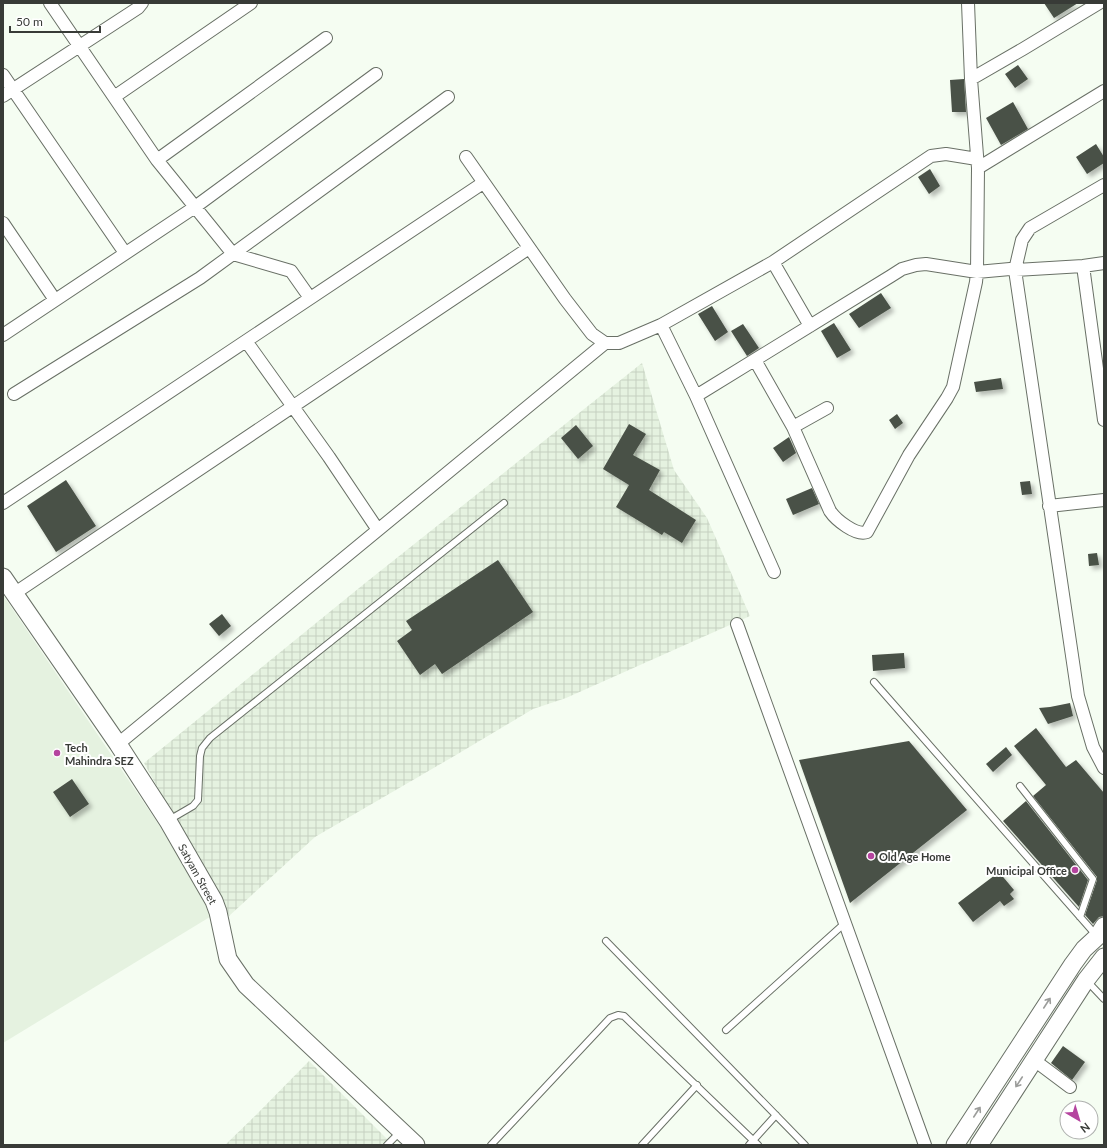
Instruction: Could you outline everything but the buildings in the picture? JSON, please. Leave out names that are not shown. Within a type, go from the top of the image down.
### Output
[{"type":"street","points":[[50,3],[158,160],[233,254],[291,271],[310,298]]},
{"type":"street","points":[[8,93],[138,8],[142,3]]},
{"type":"street","points":[[114,96],[251,3]]},
{"type":"street","points":[[755,360],[793,427],[830,511],[840,522],[859,533],[867,532],[906,460],[953,387],[977,272],[978,164],[971,79],[968,3]]},
{"type":"street","points":[[971,79],[1101,3],[1104,6]]},
{"type":"street","points":[[158,160],[326,38]]},
{"type":"street","points":[[3,335],[195,207],[376,74]]},
{"type":"street","points":[[3,76],[8,93],[125,253]]},
{"type":"street","points":[[466,157],[565,299],[592,334],[605,343],[619,343],[661,325],[773,262],[931,156],[946,154],[978,164],[1104,91]]},
{"type":"street","points":[[14,394],[200,278],[448,97]]},
{"type":"street","points":[[3,503],[483,183]]},
{"type":"street","points":[[1104,185],[1030,228],[1022,240],[1014,270],[1078,696],[1093,747],[1104,768]]},
{"type":"street","points":[[3,223],[55,300]]},
{"type":"street","points":[[15,593],[529,248]]},
{"type":"street","points":[[773,262],[810,326]]},
{"type":"street","points":[[696,396],[902,269],[926,264],[977,272],[1083,266],[1104,263]]},
{"type":"street","points":[[1083,266],[1104,420]]},
{"type":"street","points":[[661,325],[696,396],[774,572]]},
{"type":"street","points":[[246,341],[378,530]]},
{"type":"street","points":[[118,744],[605,343]]},
{"type":"street","points":[[793,427],[826,408]]},
{"type":"street","points":[[1049,506],[1104,500]]},
{"type":"street","name":"Satyam Street","points":[[3,577],[118,744],[168,821],[214,901],[218,912],[228,959],[246,985],[416,1145]]},
{"type":"street","points":[[737,624],[925,1145]]},
{"type":"street","points":[[955,1145],[1073,964],[1084,949],[1102,936]]},
{"type":"street","points":[[978,1145],[1086,980],[1104,957]]},
{"type":"street","points":[[1034,1060],[1070,1087]]},
{"type":"lane","points":[[168,821],[193,806],[198,800],[200,756],[202,748],[210,738],[504,504]]},
{"type":"lane","points":[[874,682],[1080,917],[1102,936]]},
{"type":"lane","points":[[1020,786],[1093,879],[1080,917]]},
{"type":"lane","points":[[726,1030],[845,923]]},
{"type":"lane","points":[[606,941],[805,1145]]},
{"type":"lane","points":[[1086,980],[1104,999]]},
{"type":"lane","points":[[491,1145],[610,1018],[618,1014],[624,1016],[697,1085],[754,1143],[776,1115]]},
{"type":"lane","points":[[642,1145],[697,1085]]},
{"type":"lane","points":[[387,1145],[401,1131]]},
{"type":"shaded area","points":[[642,363],[674,470],[707,518],[750,616],[566,698],[533,709],[315,837],[229,916],[144,763],[364,584]]},
{"type":"shaded area","name":"Tech Mahindra SEZ","points":[[3,595],[218,912],[3,1043]]},
{"type":"shaded area","points":[[309,1061],[393,1145],[225,1145],[256,1115]]},
{"type":"place","name":"Tech Mahindra SEZ","points":[[57,753]]},
{"type":"place","name":"Old Age Home","points":[[871,856]]},
{"type":"place","name":"Municipal Office","points":[[1075,870]]}]
